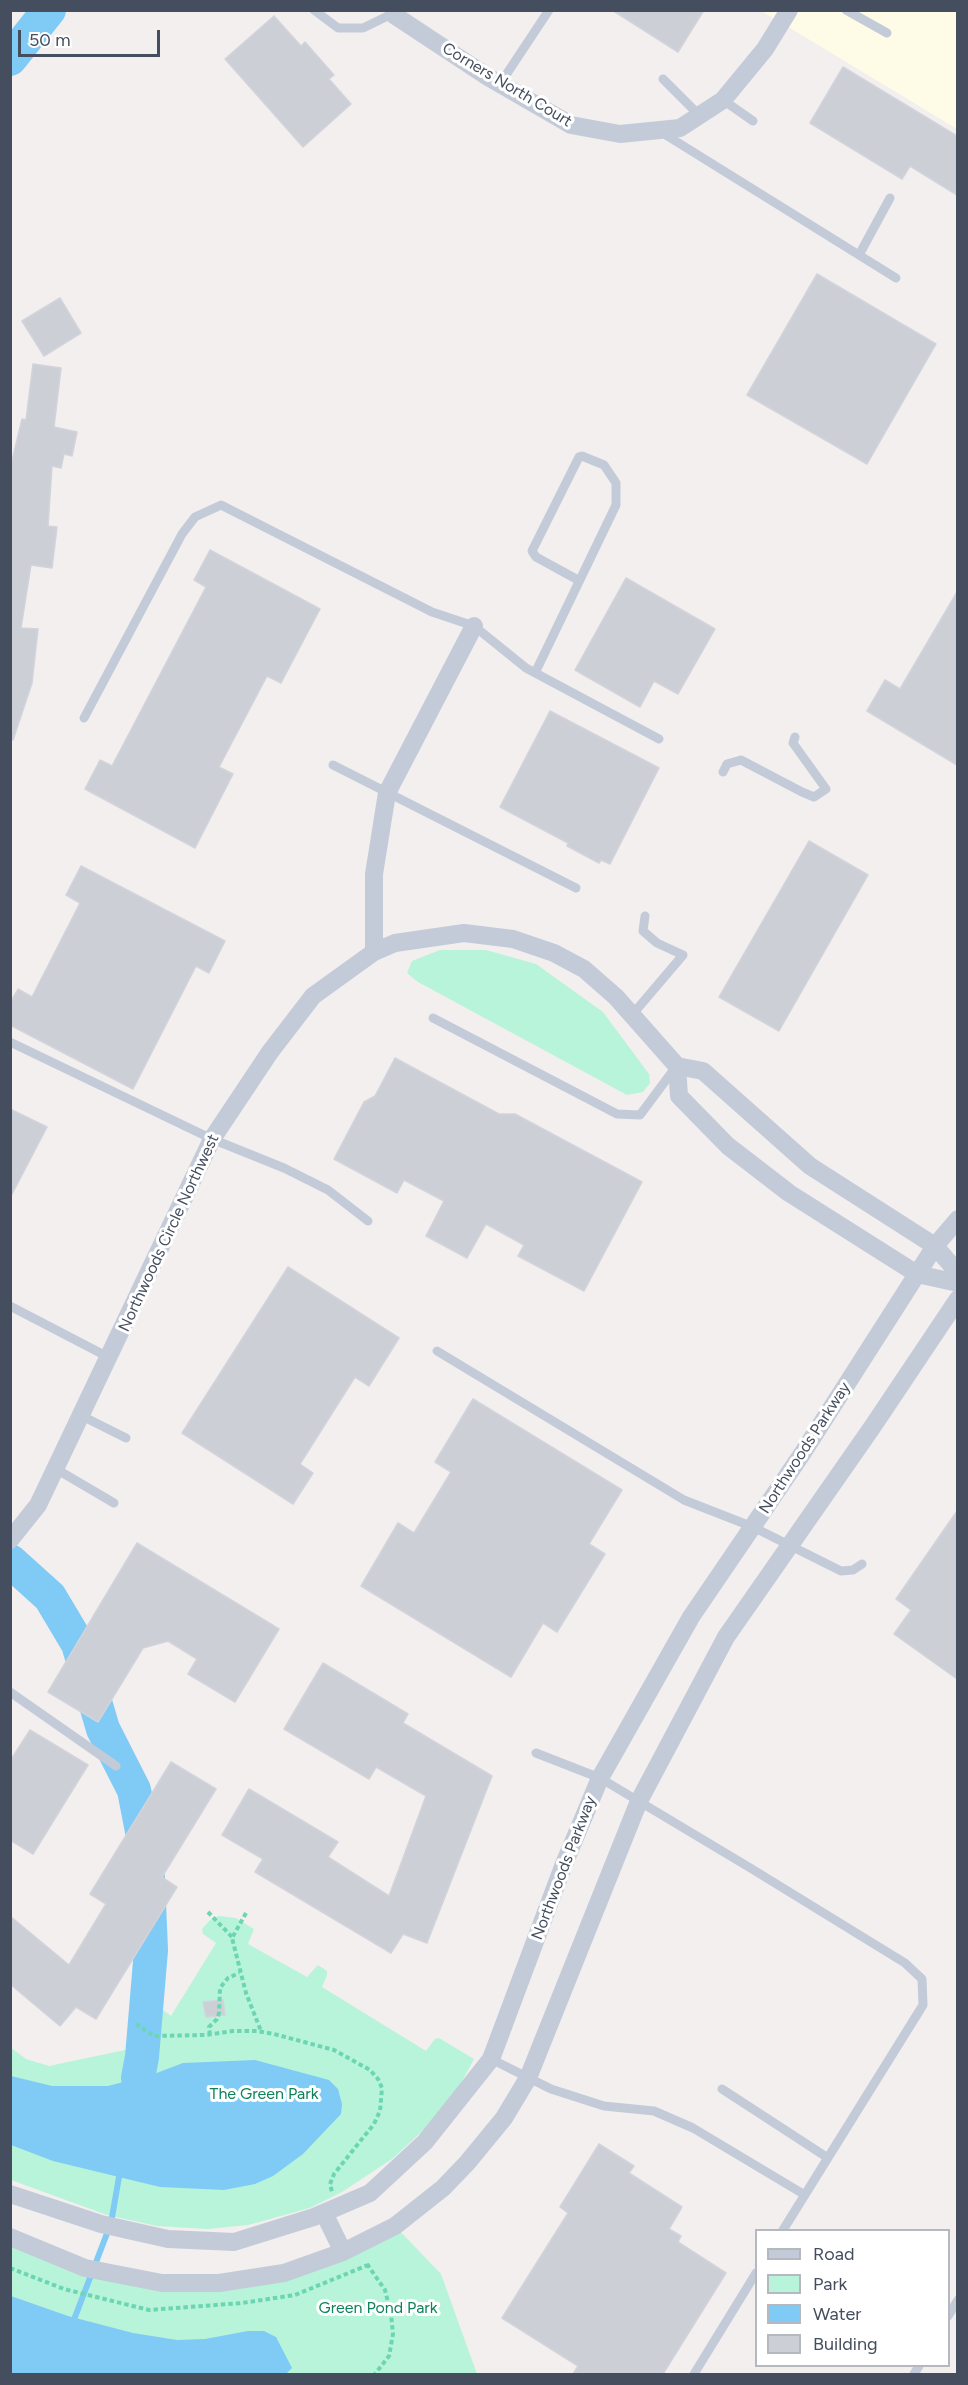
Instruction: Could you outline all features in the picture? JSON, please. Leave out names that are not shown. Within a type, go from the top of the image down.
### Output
[{"type":"street","name":"Corners North Court","points":[[396,13],[500,84],[571,125],[620,134],[680,128],[723,100],[765,49],[789,10]]},
{"type":"street","points":[[374,952],[374,874],[387,793],[474,626]]},
{"type":"street","name":"Northwoods Circle Northwest","points":[[10,1540],[38,1505],[110,1358],[190,1181],[212,1139],[270,1052],[313,996],[374,952],[394,943],[464,933],[513,939],[555,952],[584,969],[616,997],[677,1066]]},
{"type":"street","points":[[957,1273],[935,1246],[810,1167],[703,1071],[677,1066],[679,1096],[728,1146],[789,1193],[917,1274],[957,1283]]},
{"type":"street","name":"Northwoods Parkway","points":[[10,2194],[101,2224],[179,2239],[234,2242],[324,2213],[370,2193],[425,2142],[491,2059],[560,1875],[600,1778],[691,1617],[753,1527],[935,1246],[957,1219]]},
{"type":"street","points":[[10,2237],[85,2268],[162,2283],[219,2283],[284,2273],[343,2252],[395,2226],[443,2188],[504,2118],[528,2078],[639,1801],[726,1637],[957,1299]]},
{"type":"street","points":[[324,2213],[343,2252]]},
{"type":"lane","points":[[314,10],[338,28],[363,28],[396,13]]},
{"type":"lane","points":[[500,84],[549,10]]},
{"type":"lane","points":[[846,10],[887,33]]},
{"type":"lane","points":[[663,79],[699,116]]},
{"type":"lane","points":[[723,100],[753,121]]},
{"type":"lane","points":[[658,130],[896,278]]},
{"type":"lane","points":[[859,255],[890,198]]},
{"type":"lane","points":[[535,673],[616,505],[616,483],[604,465],[582,456],[579,457],[532,551],[536,557],[578,580]]},
{"type":"lane","points":[[84,718],[182,534],[195,517],[221,505],[432,612],[474,626],[535,673],[659,739]]},
{"type":"lane","points":[[723,772],[727,764],[741,760],[814,797],[826,789],[793,743],[795,737]]},
{"type":"lane","points":[[333,765],[576,888]]},
{"type":"lane","points":[[632,1015],[683,955],[657,943],[643,931],[645,916]]},
{"type":"lane","points":[[433,1018],[617,1114],[640,1115],[677,1066]]},
{"type":"lane","points":[[10,1042],[212,1139],[284,1168],[328,1190],[368,1221]]},
{"type":"lane","points":[[10,1306],[110,1358]]},
{"type":"lane","points":[[437,1352],[684,1500],[753,1527],[841,1571],[853,1570],[862,1564]]},
{"type":"lane","points":[[82,1416],[126,1438]]},
{"type":"lane","points":[[56,1469],[114,1503]]},
{"type":"lane","points":[[10,1692],[116,1766]]},
{"type":"lane","points":[[536,1753],[600,1778],[905,1964],[921,1979],[923,2005],[784,2229]]},
{"type":"lane","points":[[491,2059],[551,2089],[604,2106],[654,2111],[693,2128],[805,2195]]},
{"type":"lane","points":[[722,2089],[828,2158]]},
{"type":"lane","points":[[694,2374],[755,2276]]},
{"type":"path","points":[[208,1912],[232,1938],[251,2010],[261,2032]]},
{"type":"path","points":[[232,1938],[246,1913]]},
{"type":"path","points":[[210,2035],[209,2027],[217,2019],[219,2013],[220,1988],[228,1978],[240,1973]]},
{"type":"path","points":[[136,2024],[154,2036],[210,2035],[233,2031],[261,2032],[334,2050],[364,2066],[378,2079],[382,2088],[380,2111],[369,2131],[333,2174],[330,2184],[333,2196]]},
{"type":"path","points":[[368,2265],[385,2290],[393,2334],[389,2356],[375,2374]]},
{"type":"shaded area","points":[[761,11],[957,11],[957,129],[795,31]]},
{"type":"green space","points":[[440,950],[486,950],[536,964],[603,1012],[649,1074],[650,1083],[643,1092],[627,1095],[418,982],[407,973],[412,961]]},
{"type":"green space","name":"The Green Park","points":[[219,1916],[236,1918],[254,1929],[248,1944],[307,1977],[318,1965],[327,1971],[322,1987],[426,2051],[435,2039],[439,2038],[474,2059],[460,2085],[431,2123],[392,2159],[342,2192],[310,2208],[248,2225],[207,2229],[157,2226],[107,2215],[11,2180],[10,2047],[26,2059],[49,2066],[125,2050],[138,2039],[157,2010],[162,2009],[171,2016],[216,1943],[203,1934],[202,1929],[210,1920]]},
{"type":"green space","name":"Green Pond Park","points":[[395,2226],[441,2274],[477,2374],[11,2374],[10,2237],[162,2283],[284,2273]]},
{"type":"water","points":[[255,2060],[329,2080],[338,2089],[342,2104],[341,2114],[303,2154],[273,2176],[255,2184],[224,2190],[160,2187],[53,2161],[11,2145],[11,2076],[52,2086],[108,2086],[154,2074],[183,2063]]},
{"type":"water","points":[[11,2296],[68,2316],[133,2333],[177,2340],[205,2339],[248,2331],[264,2331],[276,2337],[292,2368],[286,2374],[11,2374]]},
{"type":"building","points":[[612,10],[704,10],[678,52]]},
{"type":"building","points":[[274,16],[301,46],[305,42],[334,75],[329,79],[351,104],[303,147],[225,59]]},
{"type":"building","points":[[843,67],[957,136],[957,195],[910,166],[902,179],[810,123]]},
{"type":"building","points":[[817,274],[936,344],[867,464],[747,395]]},
{"type":"building","points":[[60,298],[81,333],[44,356],[22,321]]},
{"type":"building","points":[[33,364],[61,368],[54,427],[77,432],[72,456],[64,454],[61,468],[52,466],[48,526],[57,527],[52,568],[31,565],[21,628],[38,629],[32,683],[13,740],[10,739],[10,469],[22,419],[26,420]]},
{"type":"building","points":[[210,550],[320,609],[281,683],[267,676],[219,767],[233,774],[195,848],[85,789],[100,760],[112,766],[206,587],[194,580]]},
{"type":"building","points":[[626,578],[715,629],[678,694],[654,681],[640,707],[575,670]]},
{"type":"building","points":[[957,592],[957,765],[867,711],[885,680],[900,689]]},
{"type":"building","points":[[550,711],[659,768],[610,864],[601,860],[599,863],[567,846],[568,843],[500,807]]},
{"type":"building","points":[[809,841],[868,875],[779,1031],[719,997]]},
{"type":"building","points":[[81,866],[225,941],[209,973],[196,966],[133,1089],[10,1025],[10,1003],[18,989],[32,997],[80,903],[66,895]]},
{"type":"building","points":[[395,1058],[499,1114],[515,1114],[642,1182],[584,1291],[518,1256],[524,1245],[486,1224],[467,1258],[426,1236],[444,1201],[404,1180],[397,1193],[334,1159],[364,1102],[375,1096]]},
{"type":"building","points":[[10,1109],[47,1127],[10,1198]]},
{"type":"building","points":[[288,1267],[399,1338],[369,1386],[355,1377],[300,1464],[313,1473],[293,1504],[182,1433]]},
{"type":"building","points":[[473,1399],[622,1490],[589,1544],[605,1554],[557,1632],[543,1623],[511,1677],[361,1586],[398,1523],[414,1533],[451,1472],[435,1462]]},
{"type":"building","points":[[957,1511],[957,1679],[894,1634],[911,1610],[896,1599]]},
{"type":"building","points":[[137,1543],[279,1629],[235,1702],[188,1674],[197,1659],[168,1641],[143,1648],[98,1722],[48,1692]]},
{"type":"building","points":[[323,1663],[408,1714],[403,1723],[492,1776],[427,1943],[403,1934],[391,1953],[255,1872],[263,1859],[222,1835],[249,1789],[338,1842],[328,1857],[389,1896],[426,1796],[376,1767],[369,1779],[284,1729]]},
{"type":"building","points":[[30,1730],[88,1765],[33,1854],[10,1840],[10,1761]]},
{"type":"building","points":[[171,1762],[216,1789],[162,1877],[177,1887],[96,2019],[76,2007],[60,2026],[10,1984],[10,1916],[69,1965],[106,1904],[90,1894]]},
{"type":"building","points":[[223,2000],[225,2015],[206,2017],[203,2002]]},
{"type":"building","points":[[599,2144],[634,2166],[629,2173],[682,2207],[669,2229],[681,2236],[678,2242],[726,2273],[663,2374],[573,2374],[578,2366],[502,2318],[568,2213],[560,2207]]},
{"type":"waterway","points":[[10,59],[49,10]]},
{"type":"waterway","points":[[10,1561],[50,1597],[78,1644],[103,1729],[134,1790],[147,1857],[151,1950],[142,2057],[138,2078]]},
{"type":"waterway","points":[[75,2317],[111,2223],[119,2177]]}]
